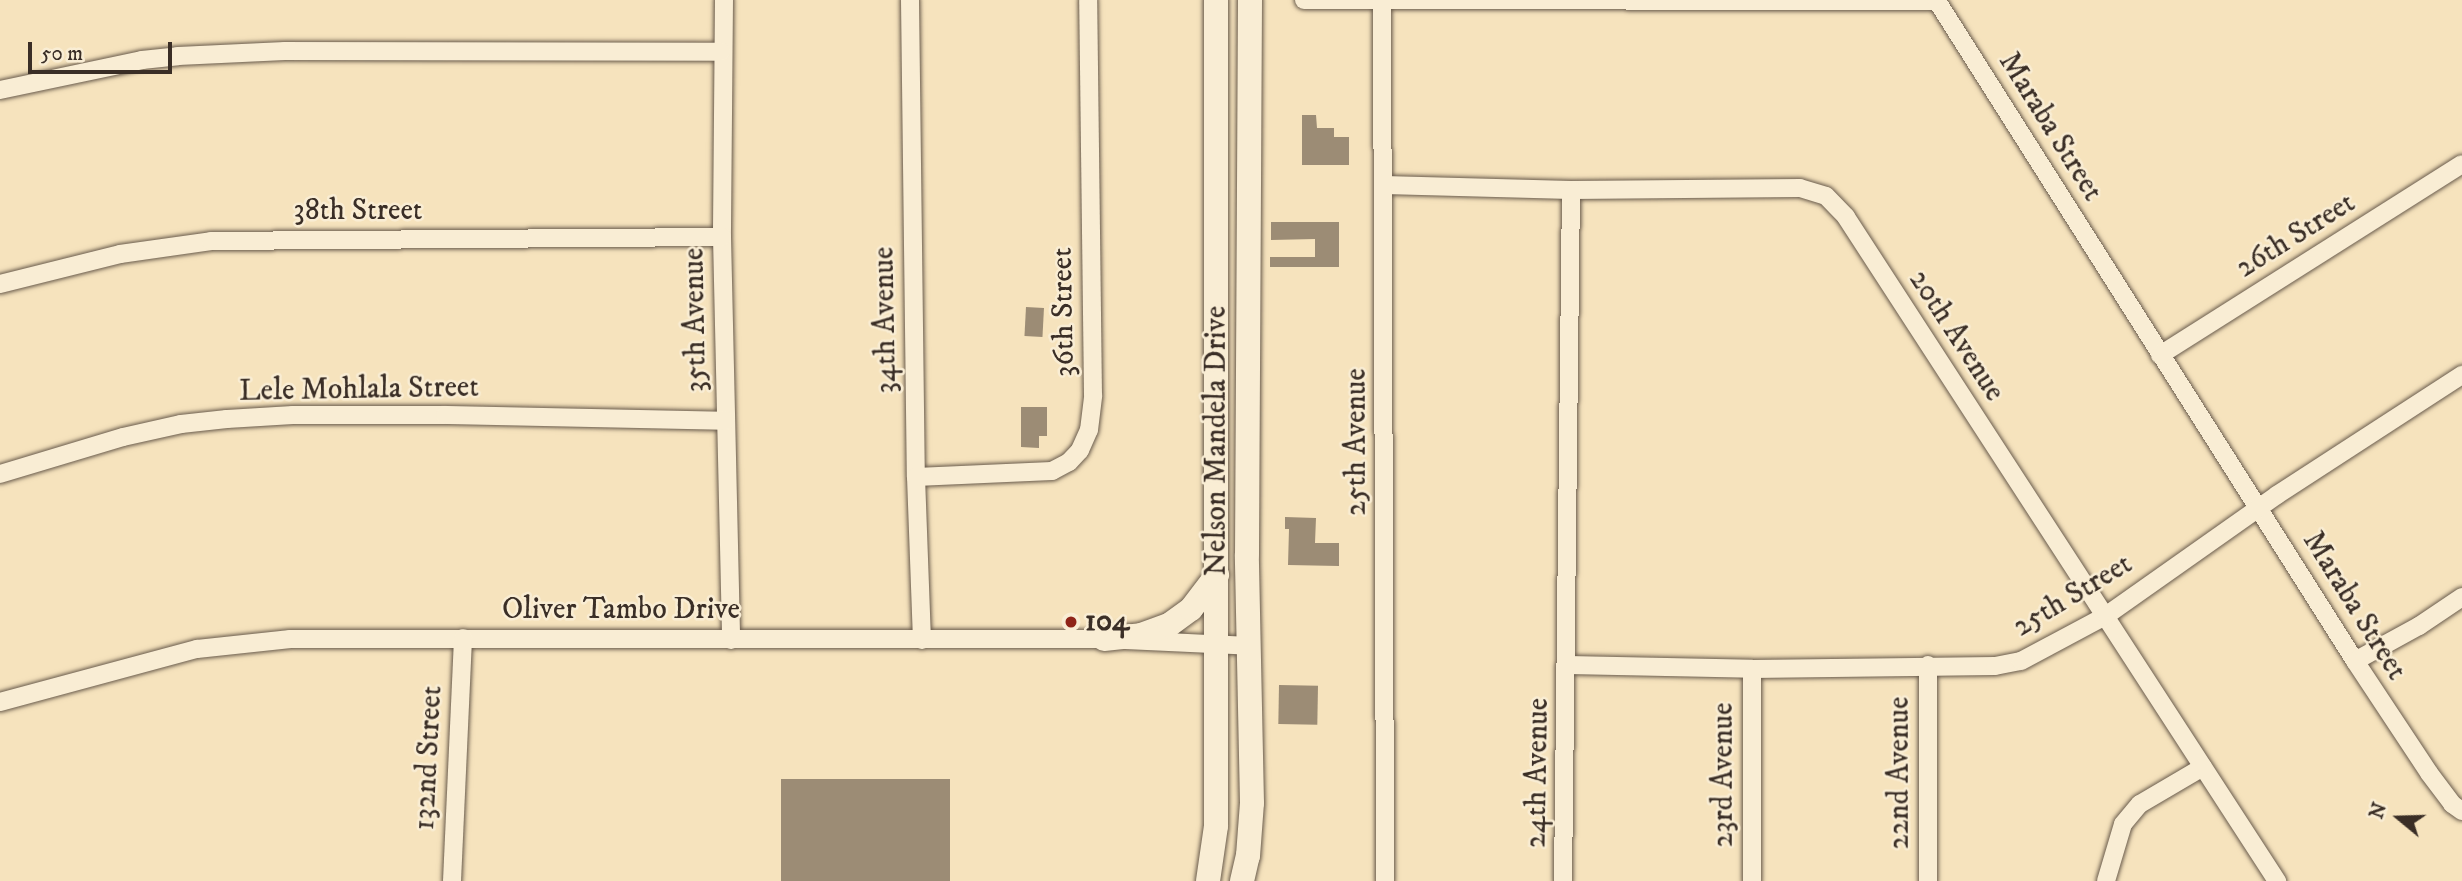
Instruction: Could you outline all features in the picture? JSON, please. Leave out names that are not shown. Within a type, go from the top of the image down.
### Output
[{"type":"main road","name":"Nelson Mandela Drive","points":[[1208,881],[1216,826],[1216,0]]},
{"type":"main road","name":"Nelson Mandela Drive","points":[[1242,881],[1252,827],[1247,555],[1250,0]]},
{"type":"main road","points":[[1104,639],[1141,635],[1169,625],[1191,609],[1217,575]]},
{"type":"street","name":"35th Avenue","points":[[724,0],[722,237],[731,640]]},
{"type":"street","name":"34th Avenue","points":[[910,0],[916,477],[922,640]]},
{"type":"street","name":"36th Street","points":[[916,477],[1052,471],[1080,450],[1089,430],[1093,395],[1088,0]]},
{"type":"street","name":"Maraba Street","points":[[1304,0],[1937,1],[2355,662],[2429,774],[2452,804],[2462,811]]},
{"type":"street","name":"25th Avenue","points":[[1382,2],[1385,881]]},
{"type":"street","points":[[0,90],[142,60],[178,56],[296,51],[722,52]]},
{"type":"street","name":"26th Street","points":[[2160,355],[2462,164]]},
{"type":"street","name":"20th Avenue","points":[[1384,185],[1571,190],[1800,188],[1815,191],[1834,202],[2107,615],[2277,881]]},
{"type":"street","name":"24th Avenue","points":[[1563,881],[1568,665],[1571,190]]},
{"type":"street","name":"38th Street","points":[[0,284],[120,254],[211,241],[722,237]]},
{"type":"street","name":"25th Street","points":[[1568,665],[1752,669],[1995,666],[2021,661],[2107,615],[2260,508],[2462,376]]},
{"type":"street","name":"Lele Mohlala Street","points":[[0,474],[134,435],[181,424],[227,419],[293,415],[445,415],[726,421]]},
{"type":"street","points":[[2355,662],[2420,626],[2462,597]]},
{"type":"street","name":"132nd Street","points":[[452,881],[463,638]]},
{"type":"street","name":"Oliver Tambo Drive","points":[[0,702],[225,644],[290,639],[1104,639],[1250,646]]},
{"type":"street","name":"22nd Avenue","points":[[1928,666],[1928,881]]},
{"type":"street","name":"23rd Avenue","points":[[1752,669],[1752,881]]},
{"type":"street","points":[[2106,881],[2123,824],[2140,804],[2203,767]]},
{"type":"building","points":[[1302,115],[1316,115],[1317,128],[1334,128],[1334,137],[1349,137],[1349,165],[1302,165]]},
{"type":"building","points":[[1271,222],[1339,222],[1339,267],[1270,267],[1270,257],[1315,257],[1315,239],[1271,240]]},
{"type":"building","points":[[1026,307],[1044,308],[1042,337],[1024,336]]},
{"type":"building","points":[[1021,407],[1047,407],[1047,436],[1039,436],[1039,448],[1021,447]]},
{"type":"building","points":[[1285,517],[1316,518],[1315,543],[1339,543],[1339,566],[1288,565],[1289,529],[1285,529]]},
{"type":"building","points":[[1279,685],[1318,686],[1317,725],[1278,724]]},
{"type":"building","points":[[781,779],[950,779],[950,881],[781,881]]},
{"type":"place","name":"104","points":[[1071,622]]}]
